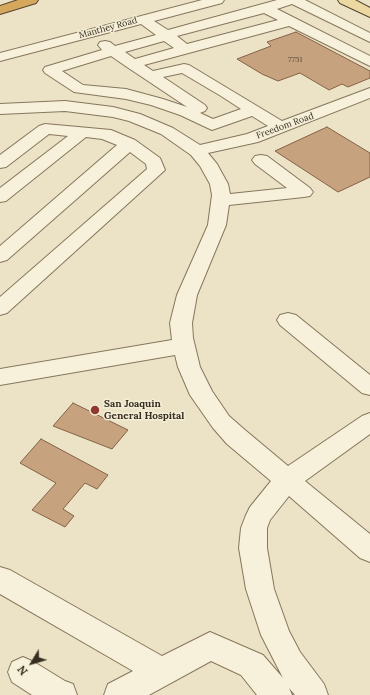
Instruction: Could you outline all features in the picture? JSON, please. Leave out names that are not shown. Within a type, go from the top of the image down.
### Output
[{"type":"highway","points":[[0,10],[31,0]]},
{"type":"main road","points":[[344,0],[370,13]]},
{"type":"street","name":"Manthey Road","points":[[0,56],[217,0]]},
{"type":"street","points":[[254,110],[218,123],[157,102],[126,94],[78,89],[50,70],[166,35],[291,0]]},
{"type":"street","points":[[295,0],[370,38]]},
{"type":"street","points":[[265,8],[370,62]]},
{"type":"street","points":[[143,19],[185,49]]},
{"type":"street","points":[[132,64],[290,21]]},
{"type":"street","points":[[90,32],[113,51],[243,140]]},
{"type":"street","points":[[151,76],[184,68],[281,128]]},
{"type":"street","name":"Freedom Road","points":[[197,151],[243,140],[281,128],[370,94]]},
{"type":"street","points":[[0,109],[21,106],[65,106],[113,112],[134,117],[162,128],[179,138],[197,151],[208,164],[218,184],[220,200],[217,225],[187,296],[181,323],[189,367],[202,395],[221,422],[236,437],[370,550]]},
{"type":"street","points":[[0,163],[45,129],[104,134],[129,144],[154,162],[156,170],[0,308]]},
{"type":"street","points":[[0,198],[83,132]]},
{"type":"street","points":[[0,256],[129,144]]},
{"type":"street","points":[[220,200],[304,192],[262,160]]},
{"type":"street","points":[[288,320],[370,387]]},
{"type":"street","points":[[0,377],[184,346]]},
{"type":"street","points":[[313,695],[289,662],[276,635],[260,589],[253,548],[254,528],[259,515],[287,480],[370,422]]},
{"type":"street","points":[[0,579],[162,672]]},
{"type":"street","points":[[118,695],[210,646],[252,665],[277,695]]},
{"type":"street","points":[[23,672],[56,693],[62,695]]},
{"type":"building","points":[[296,32],[370,71],[370,78],[348,87],[342,84],[329,90],[300,73],[278,81],[262,74],[237,59],[271,46],[267,42]]},
{"type":"building","points":[[327,127],[370,153],[370,177],[338,192],[275,151]]},
{"type":"building","points":[[73,403],[128,430],[112,449],[53,426]]},
{"type":"building","points":[[41,439],[108,475],[97,489],[85,483],[63,509],[74,516],[65,527],[32,510],[56,483],[20,463]]},
{"type":"place","name":"San Joaquin General Hospital","points":[[95,410]]}]
